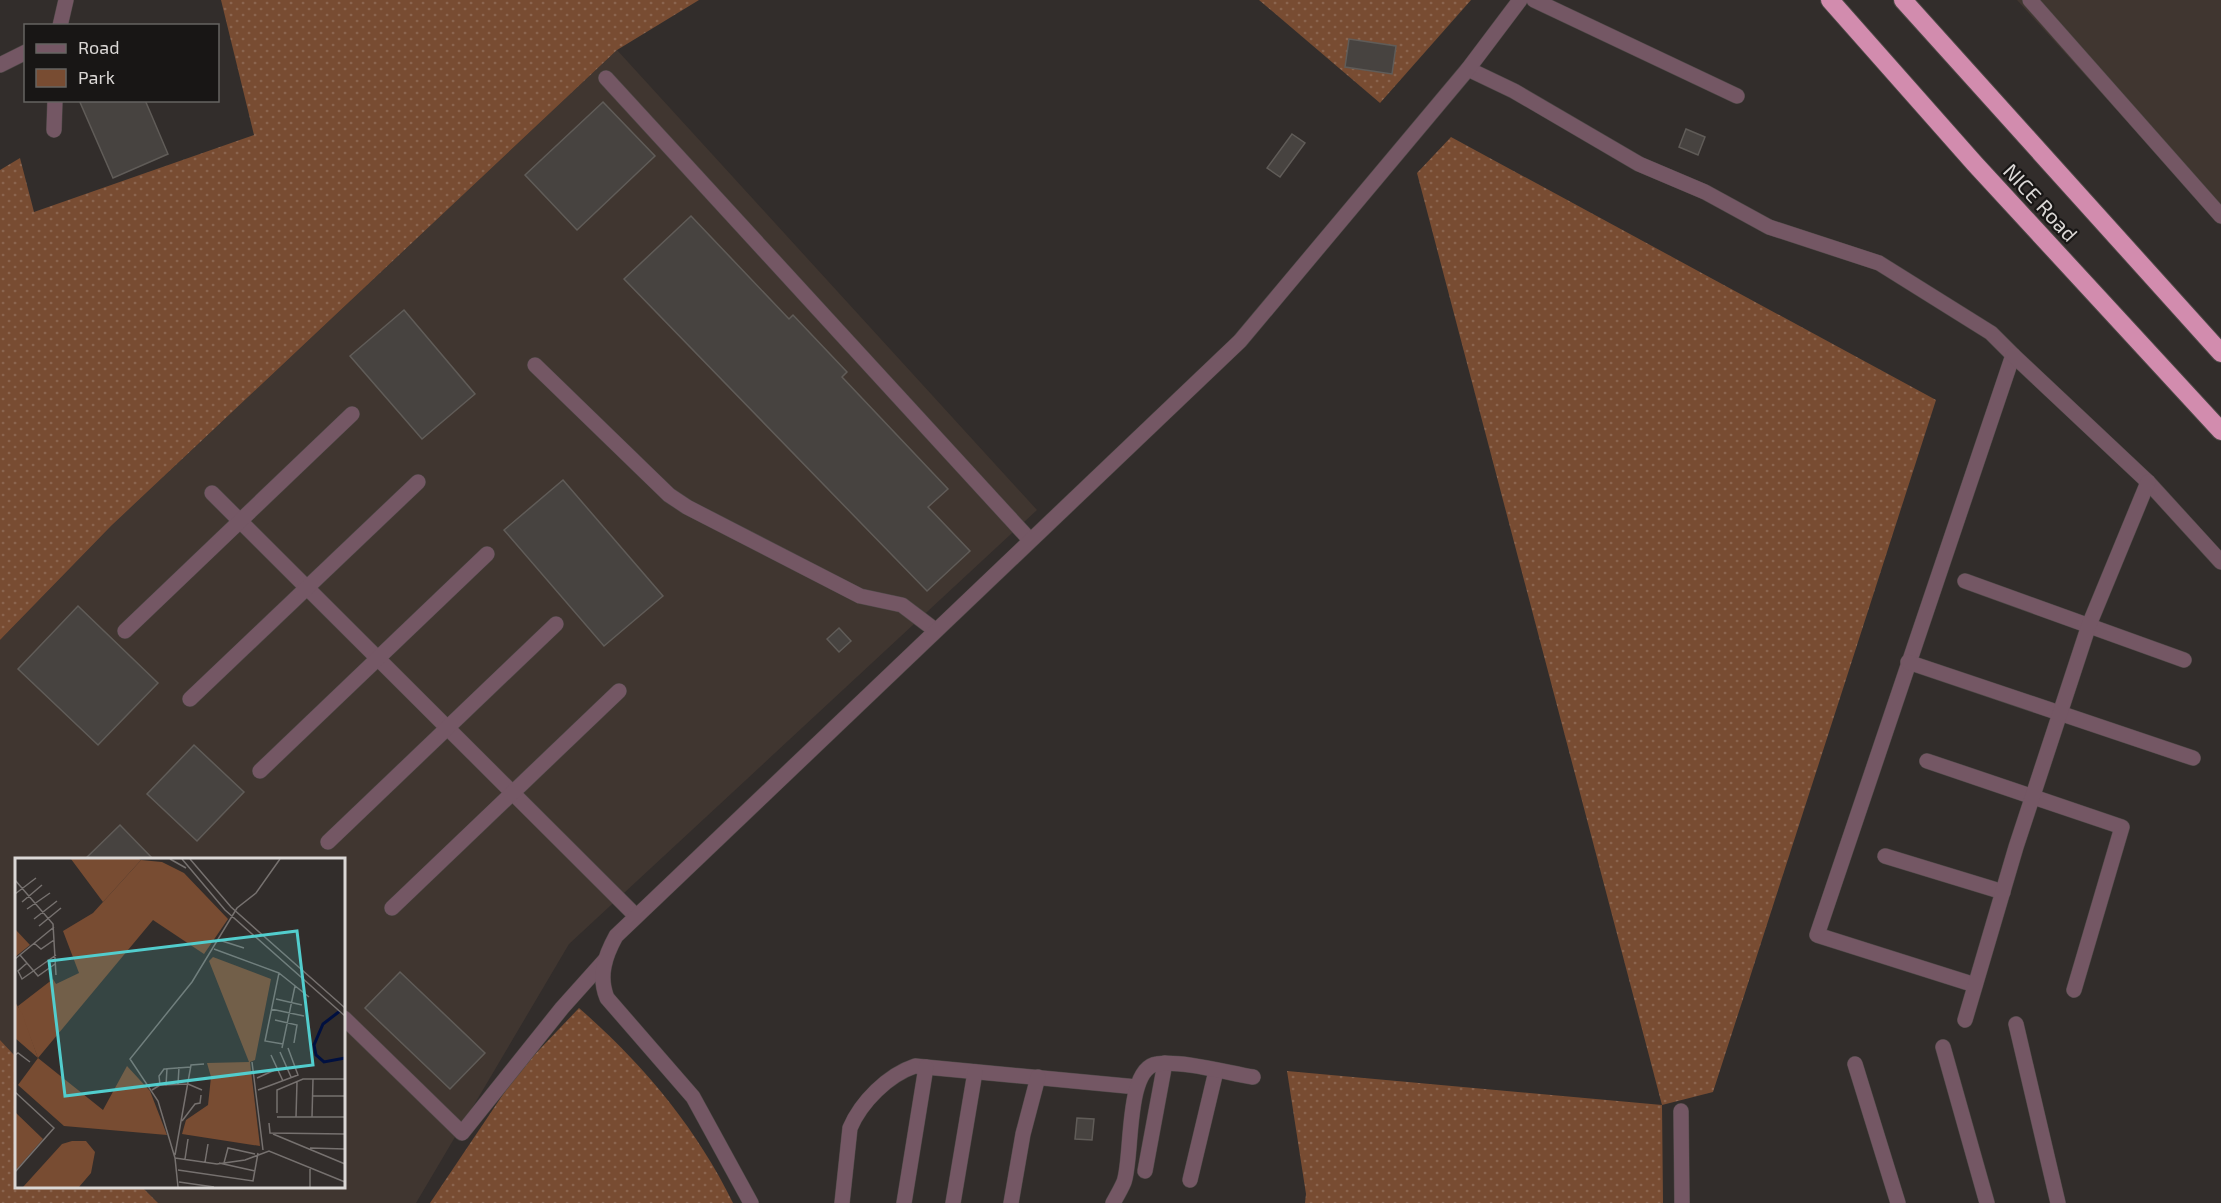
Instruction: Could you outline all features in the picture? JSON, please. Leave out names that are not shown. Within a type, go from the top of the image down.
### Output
[{"type":"highway","name":"NICE Road","points":[[1830,0],[1983,173],[2221,432]]},
{"type":"highway","name":"NICE Road","points":[[1903,0],[2221,353]]},
{"type":"street","points":[[60,24],[66,0]]},
{"type":"street","points":[[345,1019],[462,1133],[562,1008],[605,960],[616,936],[634,915],[1240,341],[1468,69],[1520,0]]},
{"type":"street","points":[[1534,0],[1737,96]]},
{"type":"street","points":[[2030,0],[2221,216]]},
{"type":"street","points":[[0,65],[24,53]]},
{"type":"street","points":[[1468,69],[1514,91],[1639,164],[1705,192],[1769,227],[1880,263],[1991,333],[2148,482],[2221,562]]},
{"type":"street","points":[[606,78],[1029,540]]},
{"type":"street","points":[[54,130],[55,102]]},
{"type":"street","points":[[1975,985],[1817,935],[2013,355]]},
{"type":"street","points":[[535,365],[669,495],[687,507],[860,596],[902,605],[935,630]]},
{"type":"street","points":[[125,631],[352,414]]},
{"type":"street","points":[[190,699],[417,482]]},
{"type":"street","points":[[1965,1020],[2032,797],[2089,625],[2148,482]]},
{"type":"street","points":[[212,493],[634,915]]},
{"type":"street","points":[[260,771],[487,554]]},
{"type":"street","points":[[1965,581],[2184,660]]},
{"type":"street","points":[[328,842],[556,624]]},
{"type":"street","points":[[1908,662],[2193,758]]},
{"type":"street","points":[[392,908],[620,691]]},
{"type":"street","points":[[1927,762],[2122,827],[2073,990]]},
{"type":"street","points":[[1885,856],[2003,892]]},
{"type":"street","points":[[605,960],[602,985],[607,998],[693,1097],[751,1203]]},
{"type":"street","points":[[2016,1024],[2058,1203]]},
{"type":"street","points":[[1942,1047],[1987,1203]]},
{"type":"street","points":[[1144,1171],[1165,1063]]},
{"type":"street","points":[[1113,1203],[1124,1181],[1137,1087],[1142,1072],[1148,1066],[1165,1063],[1253,1077]]},
{"type":"street","points":[[1855,1064],[1895,1202]]},
{"type":"street","points":[[842,1203],[850,1128],[859,1110],[902,1070],[915,1066],[1137,1087]]},
{"type":"street","points":[[904,1203],[926,1067]]},
{"type":"street","points":[[1190,1180],[1216,1071]]},
{"type":"street","points":[[953,1203],[975,1072]]},
{"type":"street","points":[[1011,1203],[1023,1134],[1038,1077]]},
{"type":"street","points":[[1681,1111],[1682,1203]]},
{"type":"shaded area","points":[[2017,0],[2221,0],[2221,225]]},
{"type":"shaded area","points":[[617,50],[1037,510],[569,944],[416,1203],[158,1203],[143,1188],[345,1188],[345,858],[15,858],[15,1056],[0,1040],[0,640],[111,526]]},
{"type":"green space","points":[[221,0],[699,0],[617,50],[111,526],[0,640],[0,170],[20,158],[34,212],[254,135]]},
{"type":"green space","points":[[1259,0],[1471,0],[1380,103]]},
{"type":"green space","points":[[1451,137],[1936,400],[1713,1092],[1662,1105],[1417,173]]},
{"type":"green space","points":[[579,1008],[625,1051],[666,1098],[702,1148],[733,1203],[430,1203],[518,1072]]},
{"type":"green space","points":[[0,1040],[15,1056],[15,1188],[143,1188],[158,1203],[0,1203]]},
{"type":"green space","points":[[1287,1071],[1662,1105],[1663,1203],[1305,1203],[1306,1194]]},
{"type":"building","points":[[1349,39],[1396,46],[1392,74],[1345,67]]},
{"type":"building","points":[[80,102],[146,102],[168,154],[113,178]]},
{"type":"building","points":[[603,102],[655,156],[577,230],[525,175]]},
{"type":"building","points":[[1686,129],[1705,137],[1698,155],[1679,147]]},
{"type":"building","points":[[1292,134],[1305,143],[1280,177],[1267,168]]},
{"type":"building","points":[[691,216],[789,319],[793,315],[847,372],[842,377],[948,489],[928,507],[970,551],[927,591],[624,279]]},
{"type":"building","points":[[404,310],[475,394],[422,439],[350,356]]},
{"type":"building","points":[[563,480],[663,596],[604,646],[504,530]]},
{"type":"building","points":[[78,606],[158,683],[98,745],[18,669]]},
{"type":"building","points":[[839,628],[851,641],[839,652],[827,639]]},
{"type":"building","points":[[194,745],[244,792],[197,841],[147,794]]},
{"type":"building","points":[[120,825],[152,858],[86,858]]},
{"type":"building","points":[[400,972],[485,1053],[450,1089],[365,1008]]},
{"type":"building","points":[[1077,1118],[1094,1119],[1092,1140],[1075,1139]]}]
